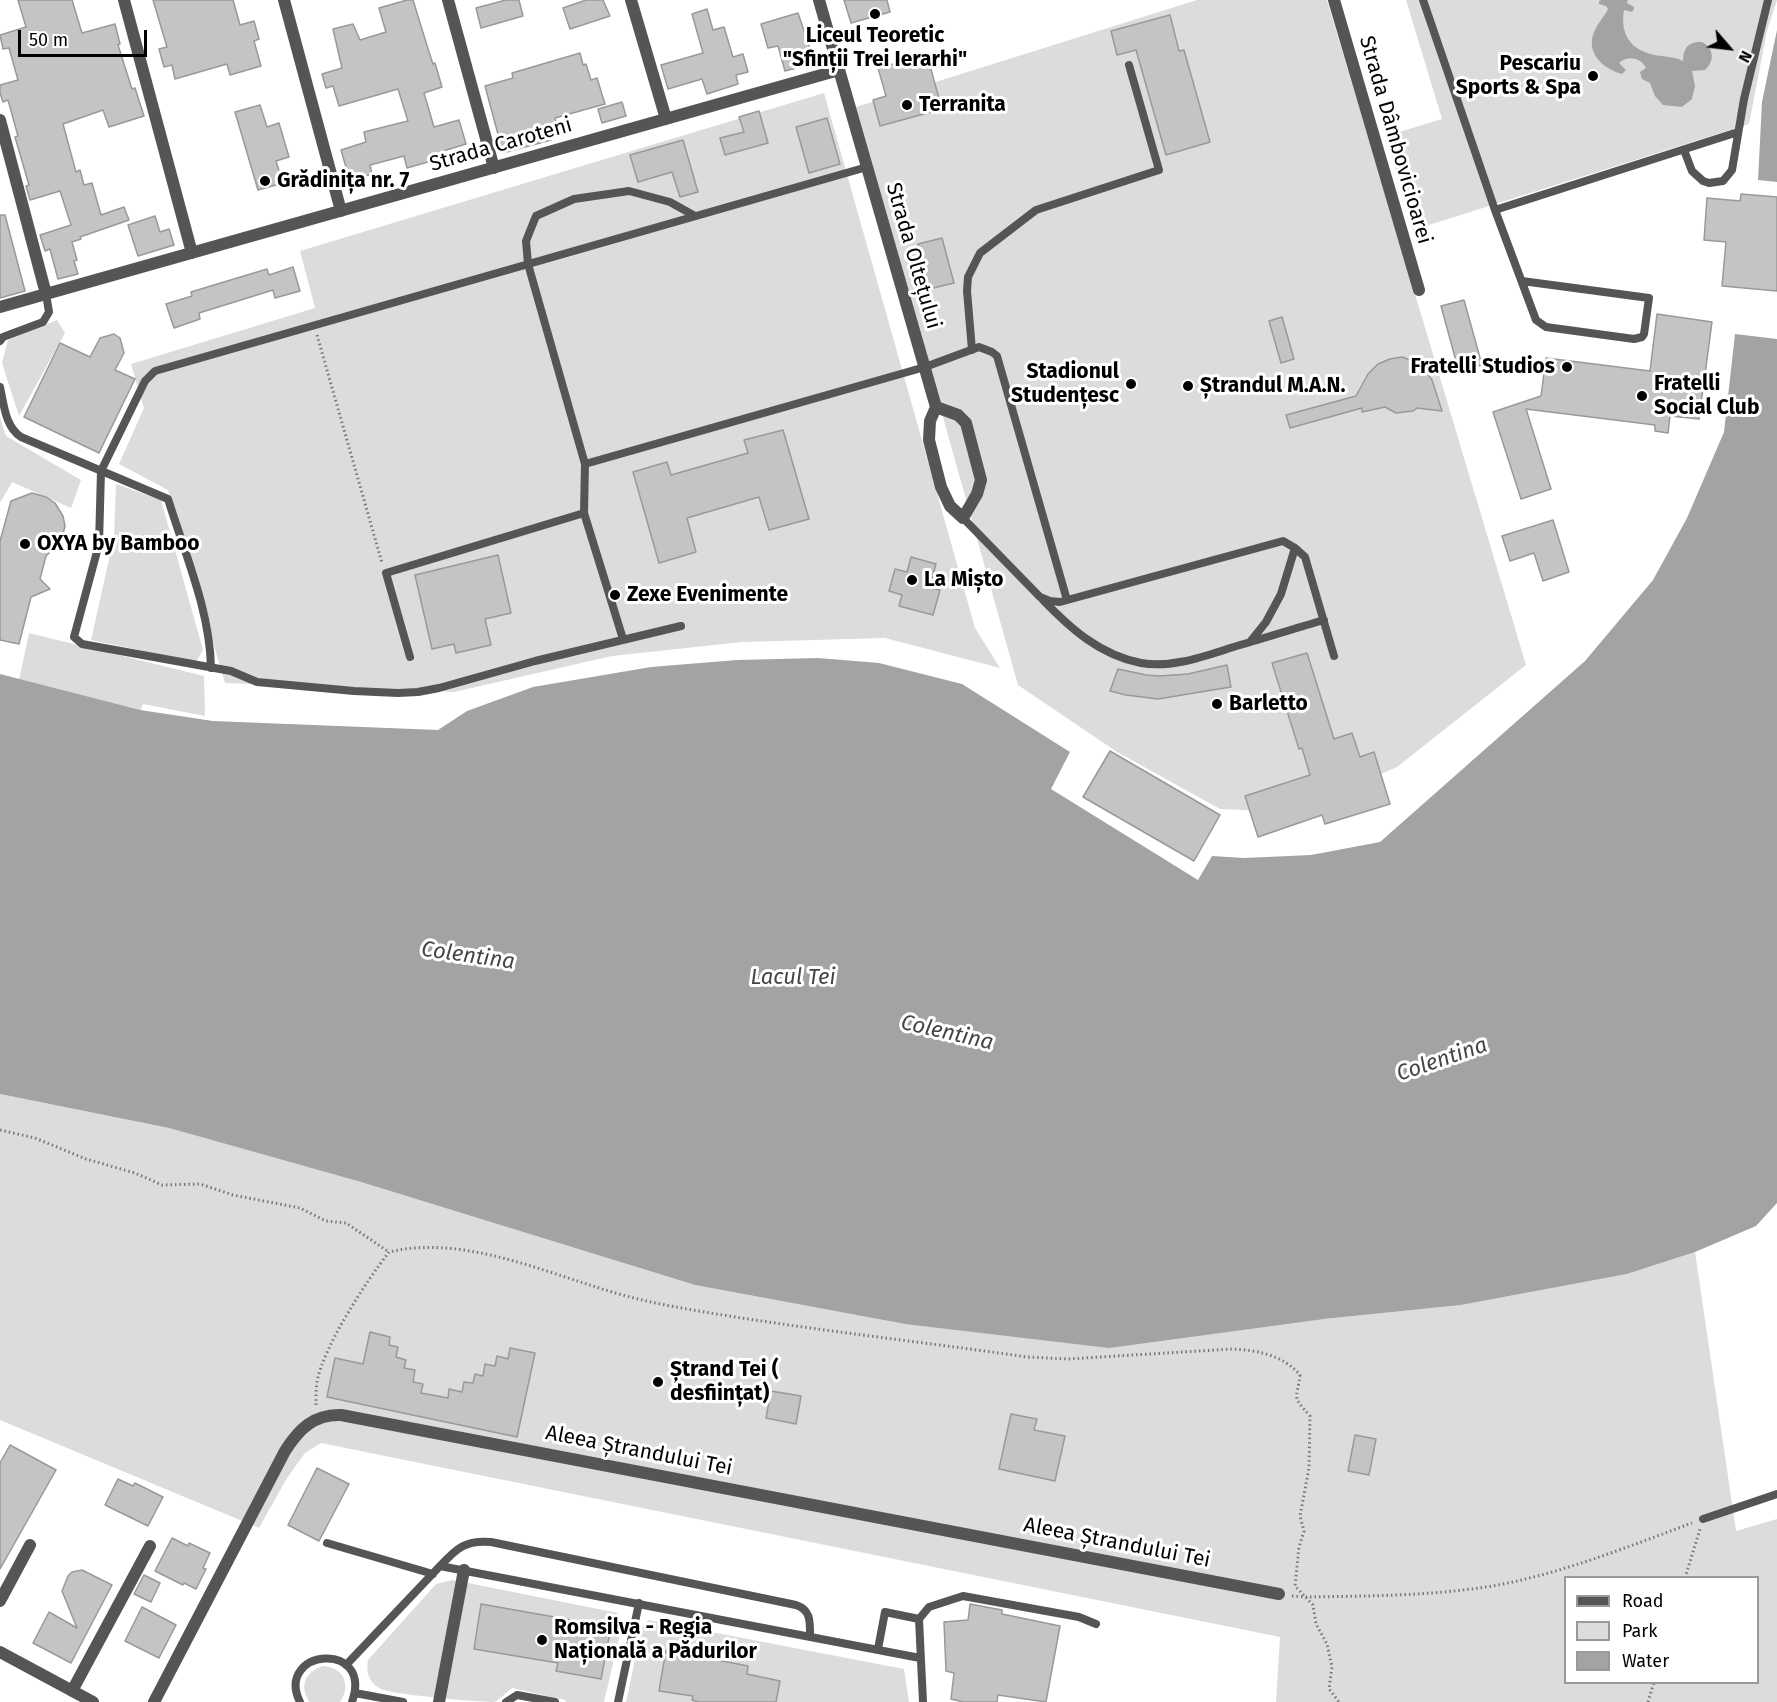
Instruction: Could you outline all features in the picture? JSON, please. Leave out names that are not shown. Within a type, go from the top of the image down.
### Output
[{"type":"street","points":[[124,0],[192,253]]},
{"type":"street","points":[[284,0],[340,211]]},
{"type":"street","points":[[448,0],[494,168]]},
{"type":"street","points":[[631,0],[666,119]]},
{"type":"street","name":"Strada Oltețului","points":[[819,0],[936,407],[930,421],[929,440],[941,488],[950,506],[963,518]]},
{"type":"street","name":"Strada Dâmbovicioarei","points":[[1334,0],[1419,290]]},
{"type":"street","name":"Strada Caroteni","points":[[0,307],[839,70]]},
{"type":"street","points":[[0,120],[46,294]]},
{"type":"street","points":[[936,407],[958,415],[966,423],[981,480],[977,494],[963,518]]},
{"type":"street","name":"Aleea Ștrandului Tei","points":[[315,1419],[328,1415],[341,1415],[1279,1594]]},
{"type":"street","points":[[154,1702],[285,1450],[302,1427],[315,1419]]},
{"type":"street","points":[[0,1601],[30,1545]]},
{"type":"street","points":[[72,1690],[150,1546]]},
{"type":"street","points":[[440,1702],[464,1570]]},
{"type":"street","points":[[0,1652],[93,1702]]},
{"type":"lane","points":[[1423,0],[1495,210],[1536,320],[1541,325],[1634,339],[1644,334],[1649,298],[1522,281]]},
{"type":"lane","points":[[1684,150],[1688,163],[1696,176],[1709,183],[1723,181],[1732,170],[1753,54],[1768,0]]},
{"type":"lane","points":[[972,350],[967,291],[968,276],[980,253],[1036,210],[1159,170],[1128,65]]},
{"type":"lane","points":[[1495,210],[1738,132]]},
{"type":"lane","points":[[681,626],[417,692],[366,692],[257,682],[231,671],[82,644],[74,637],[99,544],[101,471],[145,381],[155,371],[867,167]]},
{"type":"lane","points":[[623,639],[584,513],[585,464],[528,264],[526,241],[536,216],[574,199],[629,191],[669,202],[695,216]]},
{"type":"lane","points":[[0,341],[3,337],[43,322],[49,312],[46,294]]},
{"type":"lane","points":[[585,464],[925,367],[972,350],[986,349],[997,356],[1067,600]]},
{"type":"lane","points":[[0,387],[9,426],[14,432],[29,442],[168,499],[201,603],[211,645],[212,668]]},
{"type":"lane","points":[[410,657],[386,573],[584,513]]},
{"type":"lane","points":[[963,518],[1064,622],[1088,641],[1111,653],[1143,663],[1169,663],[1199,657],[1324,620]]},
{"type":"lane","points":[[1040,597],[1050,601],[1067,600],[1283,541],[1305,557],[1334,656]]},
{"type":"lane","points":[[1250,642],[1266,622],[1281,594],[1295,548]]},
{"type":"lane","points":[[1703,1519],[1777,1494]]},
{"type":"lane","points":[[346,1665],[457,1549],[470,1542],[490,1542],[796,1605],[807,1611],[810,1619],[810,1636]]},
{"type":"lane","points":[[327,1543],[433,1574]]},
{"type":"lane","points":[[440,1566],[920,1658]]},
{"type":"lane","points":[[923,1702],[919,1619],[929,1607],[963,1596],[1079,1617],[1096,1624]]},
{"type":"lane","points":[[618,1702],[639,1604]]},
{"type":"lane","points":[[878,1649],[885,1612],[919,1619]]},
{"type":"lane","points":[[296,1701],[299,1673],[312,1660],[330,1657],[346,1665],[352,1673],[356,1683],[354,1698],[404,1702]]},
{"type":"lane","points":[[506,1702],[517,1695],[555,1702]]},
{"type":"path","points":[[314,325],[386,573]]},
{"type":"path","points":[[0,1130],[35,1138],[86,1159],[135,1173],[162,1185],[200,1184],[233,1195],[300,1208],[326,1221],[346,1223],[389,1251]]},
{"type":"path","points":[[315,1419],[317,1381],[327,1355],[350,1310],[389,1251],[408,1247],[482,1253],[637,1299],[675,1307],[750,1320],[1027,1357],[1068,1359],[1232,1349],[1254,1350],[1278,1358],[1300,1375],[1295,1392],[1298,1403],[1310,1416],[1309,1468],[1300,1516],[1304,1531],[1299,1547],[1295,1586],[1313,1605],[1316,1624],[1327,1644],[1332,1667],[1329,1689],[1339,1702]]},
{"type":"path","points":[[1279,1594],[1306,1597],[1424,1594],[1494,1586],[1575,1566],[1703,1519]]},
{"type":"path","points":[[1686,1576],[1703,1519]]},
{"type":"path","points":[[1648,1702],[1654,1684]]},
{"type":"green space","name":"Ștrandul M.A.N.","points":[[1197,0],[1327,0],[1526,665],[1397,767],[1353,786],[1266,811],[1220,809],[1117,752],[1018,685],[856,107]]},
{"type":"green space","name":"Pescariu Sports & Spa","points":[[1406,0],[1777,0],[1767,31],[1749,124],[1413,230],[1386,136],[1442,119]]},
{"type":"green space","points":[[824,93],[975,628],[1000,668],[885,638],[742,642],[612,656],[454,692],[225,683],[168,490],[119,464],[144,408],[131,364],[315,308],[300,251]]},
{"type":"green space","points":[[57,320],[65,333],[19,416],[2,363],[8,340]]},
{"type":"green space","points":[[0,417],[6,436],[81,480],[71,508],[12,482],[0,503]]},
{"type":"green space","points":[[116,484],[161,500],[203,650],[196,662],[91,640],[114,537]]},
{"type":"green space","points":[[29,633],[204,676],[205,716],[143,704],[139,714],[19,680]]},
{"type":"green space","name":"Ștrand Tei ( desființat)","points":[[0,1094],[169,1128],[361,1182],[695,1285],[905,1324],[1324,1319],[1461,1305],[1627,1274],[1695,1252],[1736,1531],[1777,1519],[1777,1702],[1276,1702],[1280,1637],[321,1443],[305,1453],[287,1478],[259,1528],[0,1420]]},
{"type":"green space","points":[[453,1580],[618,1613],[622,1626],[604,1702],[566,1702],[512,1688],[494,1702],[472,1701],[386,1691],[375,1685],[369,1676],[368,1660],[436,1584]]},
{"type":"green space","points":[[649,1620],[904,1669],[909,1702],[626,1702],[642,1626]]},
{"type":"green space","points":[[323,1666],[336,1670],[344,1678],[344,1696],[340,1702],[310,1702],[306,1696],[304,1685],[308,1676]]},
{"type":"water","points":[[1602,0],[1628,0],[1627,3],[1634,7],[1632,12],[1624,10],[1625,33],[1633,45],[1646,53],[1683,61],[1685,49],[1690,44],[1702,42],[1709,48],[1712,59],[1708,66],[1705,70],[1692,71],[1695,86],[1692,99],[1682,107],[1663,105],[1655,96],[1650,83],[1642,79],[1640,72],[1646,68],[1637,59],[1630,58],[1619,63],[1626,70],[1622,74],[1602,64],[1594,52],[1592,38],[1596,27],[1608,9],[1599,4]]},
{"type":"water","points":[[1777,30],[1777,182],[1758,180],[1762,102]]},
{"type":"water","name":"Lacul Tei","points":[[1735,334],[1777,339],[1777,1203],[1756,1226],[1695,1252],[1627,1274],[1461,1305],[1324,1319],[1109,1348],[905,1324],[695,1285],[361,1182],[169,1128],[0,1094],[0,674],[140,710],[213,721],[438,730],[467,711],[533,687],[651,667],[737,660],[818,658],[879,663],[962,684],[1070,752],[1051,789],[1198,880],[1212,856],[1244,858],[1311,855],[1380,842],[1585,661],[1653,580],[1687,518],[1724,432]]},
{"type":"building","points":[[18,0],[72,0],[82,33],[115,24],[120,44],[118,45],[132,89],[135,88],[144,116],[109,127],[103,110],[63,124],[76,172],[80,170],[84,185],[92,183],[101,215],[124,207],[129,220],[72,242],[78,274],[58,279],[50,249],[45,251],[40,235],[71,225],[60,191],[30,200],[26,186],[29,185],[15,137],[18,136],[8,100],[3,102],[0,93],[0,85],[18,80],[9,48],[3,49],[0,35],[26,27]]},
{"type":"building","points":[[153,0],[233,0],[240,25],[254,21],[259,39],[254,41],[261,66],[230,75],[227,64],[175,79],[172,65],[164,67],[159,49],[167,47]]},
{"type":"building","points":[[413,0],[442,87],[424,93],[434,127],[459,120],[466,144],[440,152],[442,158],[407,168],[404,156],[370,165],[372,174],[350,181],[341,150],[366,142],[364,132],[408,121],[398,89],[339,106],[333,86],[326,88],[322,74],[342,68],[333,29],[353,24],[360,40],[386,32],[379,8]]},
{"type":"building","points":[[506,0],[519,0],[523,16],[481,28],[476,8]]},
{"type":"building","points":[[586,0],[603,0],[610,16],[570,29],[563,8]]},
{"type":"building","points":[[844,0],[887,0],[890,12],[851,23]]},
{"type":"building","points":[[707,9],[713,30],[724,27],[733,57],[743,54],[748,72],[736,75],[738,84],[707,94],[702,79],[668,89],[661,65],[703,53],[692,14]]},
{"type":"building","points":[[798,13],[815,63],[785,71],[778,46],[768,48],[761,24]]},
{"type":"building","points":[[1170,15],[1179,51],[1184,50],[1210,142],[1166,155],[1136,50],[1117,55],[1111,31]]},
{"type":"building","points":[[580,53],[591,80],[597,78],[605,104],[555,118],[558,129],[549,132],[551,140],[503,153],[485,86],[513,78],[512,73]]},
{"type":"building","points":[[927,55],[942,109],[880,126],[873,100],[886,96],[878,68]]},
{"type":"building","points":[[622,102],[626,116],[602,123],[598,109]]},
{"type":"building","points":[[260,105],[267,127],[279,123],[289,157],[276,161],[283,183],[258,190],[235,112]]},
{"type":"building","points":[[759,111],[768,143],[725,155],[720,138],[744,132],[739,117]]},
{"type":"building","points":[[827,118],[840,164],[809,173],[796,127]]},
{"type":"building","points":[[683,140],[698,192],[680,197],[672,172],[638,182],[630,155]]},
{"type":"building","points":[[1741,194],[1777,197],[1777,291],[1722,286],[1726,242],[1704,240],[1707,198],[1740,201]]},
{"type":"building","points":[[0,215],[5,215],[25,291],[0,298]]},
{"type":"building","points":[[155,216],[160,232],[169,229],[174,245],[138,256],[128,225]]},
{"type":"building","points":[[942,238],[954,283],[929,289],[918,244]]},
{"type":"building","points":[[293,267],[300,291],[275,298],[273,290],[199,313],[200,319],[174,328],[166,304],[192,296],[191,292],[267,269],[269,275]]},
{"type":"building","points":[[1464,300],[1482,365],[1459,372],[1441,306]]},
{"type":"building","points":[[1657,314],[1712,322],[1699,419],[1670,416],[1668,433],[1655,431],[1655,425],[1526,409],[1551,489],[1521,499],[1493,412],[1541,396],[1546,358],[1650,371]]},
{"type":"building","points":[[1282,317],[1294,359],[1281,363],[1269,321]]},
{"type":"building","points":[[114,334],[120,338],[124,353],[115,370],[135,379],[99,453],[24,417],[60,343],[90,357],[100,338]]},
{"type":"building","points":[[1402,357],[1424,369],[1432,380],[1442,411],[1417,408],[1413,411],[1396,413],[1385,407],[1362,412],[1362,408],[1290,428],[1286,415],[1356,396],[1368,374],[1378,364]]},
{"type":"building","points":[[783,430],[809,519],[769,530],[759,497],[687,518],[696,552],[659,563],[633,472],[667,462],[671,475],[748,453],[744,440]]},
{"type":"building","points":[[32,493],[46,497],[55,503],[63,516],[65,526],[61,542],[46,556],[40,579],[50,589],[31,597],[19,644],[0,640],[0,541],[11,501]]},
{"type":"building","points":[[1553,520],[1569,572],[1543,581],[1534,553],[1510,561],[1502,536]]},
{"type":"building","points":[[498,555],[511,613],[485,619],[491,645],[456,653],[454,644],[432,649],[415,575]]},
{"type":"building","name":"La Mișto","points":[[911,557],[936,564],[929,588],[940,590],[933,615],[899,606],[902,595],[889,591],[895,569],[907,572]]},
{"type":"building","points":[[1307,653],[1334,739],[1352,733],[1360,757],[1374,752],[1390,804],[1325,824],[1322,815],[1258,837],[1245,796],[1310,775],[1302,748],[1299,749],[1272,663]]},
{"type":"building","points":[[1227,665],[1231,687],[1158,699],[1110,691],[1118,669],[1159,676],[1188,674]]},
{"type":"building","points":[[1110,751],[1220,815],[1194,861],[1083,797]]},
{"type":"building","points":[[370,1332],[390,1337],[389,1345],[398,1347],[396,1357],[406,1360],[404,1368],[415,1370],[413,1382],[423,1384],[421,1393],[448,1398],[449,1389],[462,1392],[464,1382],[473,1383],[475,1374],[483,1376],[485,1364],[495,1366],[497,1356],[508,1359],[510,1348],[535,1353],[517,1437],[327,1397],[335,1358],[363,1364]]},
{"type":"building","points":[[771,1391],[801,1396],[796,1424],[766,1418]]},
{"type":"building","points":[[1011,1414],[1037,1419],[1034,1430],[1065,1436],[1055,1481],[999,1469]]},
{"type":"building","points":[[1355,1435],[1376,1439],[1369,1475],[1348,1471]]},
{"type":"building","points":[[10,1445],[56,1470],[0,1569],[0,1463]]},
{"type":"building","points":[[317,1468],[349,1484],[319,1541],[288,1525]]},
{"type":"building","points":[[118,1479],[133,1486],[135,1483],[163,1497],[148,1526],[105,1505]]},
{"type":"building","points":[[172,1538],[210,1553],[203,1568],[206,1569],[196,1589],[155,1571]]},
{"type":"building","points":[[82,1570],[112,1585],[71,1663],[33,1643],[49,1612],[77,1628],[62,1591],[68,1576],[72,1572]]},
{"type":"building","points":[[144,1575],[160,1583],[151,1602],[134,1594]]},
{"type":"building","name":"Romsilva - Regia Națională a Pădurilor","points":[[481,1604],[611,1627],[601,1679],[556,1671],[558,1663],[474,1649]]},
{"type":"building","points":[[970,1604],[1002,1610],[1002,1614],[1060,1626],[1046,1702],[998,1695],[997,1702],[963,1702],[951,1699],[954,1673],[946,1671],[944,1622],[968,1620]]},
{"type":"building","points":[[142,1607],[176,1625],[159,1658],[125,1641]]},
{"type":"building","points":[[666,1650],[748,1666],[747,1674],[780,1681],[776,1702],[699,1702],[692,1700],[693,1696],[659,1691]]},
{"type":"place","name":"Liceul Teoretic \"Sfinții Trei Ierarhi\"","points":[[875,14]]},
{"type":"place","name":"Pescariu Sports & Spa","points":[[1593,76]]},
{"type":"place","name":"Terranita","points":[[907,105]]},
{"type":"place","name":"Grădinița nr. 7","points":[[265,181]]},
{"type":"place","name":"Fratelli Studios","points":[[1567,367]]},
{"type":"place","name":"Stadionul Studențesc","points":[[1131,384]]},
{"type":"place","name":"Ștrandul M.A.N.","points":[[1188,386]]},
{"type":"place","name":"Fratelli Social Club","points":[[1642,396]]},
{"type":"place","name":"OXYA by Bamboo","points":[[25,544]]},
{"type":"place","name":"La Mișto","points":[[912,580]]},
{"type":"place","name":"Zexe Evenimente","points":[[615,595]]},
{"type":"place","name":"Barletto","points":[[1217,704]]},
{"type":"place","name":"Ștrand Tei ( desființat)","points":[[658,1382]]},
{"type":"place","name":"Romsilva - Regia Națională a Pădurilor","points":[[542,1640]]},
{"type":"water label","name":"Colentina","points":[[468,956]]},
{"type":"water label","name":"Colentina","points":[[947,1033]]},
{"type":"water label","name":"Colentina","points":[[1442,1060]]}]
